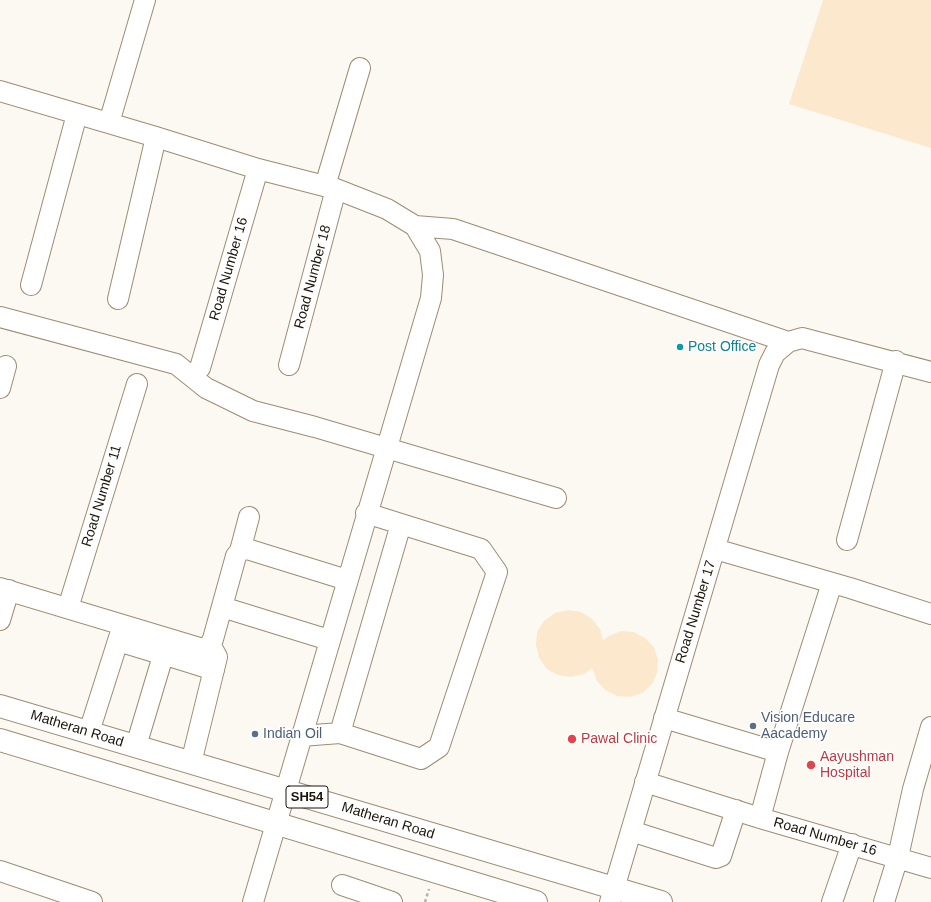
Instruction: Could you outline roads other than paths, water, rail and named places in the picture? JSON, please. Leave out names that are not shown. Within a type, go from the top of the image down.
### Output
[{"type":"main road","name":"Matheran Road","points":[[0,706],[286,790],[612,895],[661,902]]},
{"type":"main road","name":"SH54","points":[[0,740],[276,823],[511,898],[536,902]]},
{"type":"street","points":[[109,123],[145,0]]},
{"type":"street","name":"Road Number 18","points":[[289,365],[360,68]]},
{"type":"street","points":[[0,91],[156,137],[258,170],[331,187],[387,209],[415,226],[453,229],[788,342],[802,338],[896,361],[931,372]]},
{"type":"street","points":[[31,285],[77,114]]},
{"type":"street","points":[[118,299],[156,137]]},
{"type":"street","name":"Road Number 16","points":[[200,368],[234,263],[258,170]]},
{"type":"street","points":[[253,902],[366,513],[431,298],[433,276],[430,251],[415,226]]},
{"type":"street","points":[[0,317],[176,364],[206,388],[253,411],[556,498]]},
{"type":"street","name":"Road Number 17","points":[[612,895],[769,365],[775,353],[788,342]]},
{"type":"street","points":[[847,540],[896,361]]},
{"type":"street","points":[[0,388],[6,366]]},
{"type":"street","name":"Road Number 11","points":[[68,608],[137,384]]},
{"type":"street","points":[[301,736],[340,732],[421,759],[439,747],[497,572],[481,549],[366,513]]},
{"type":"street","points":[[169,647],[203,649],[209,647],[236,556],[240,551],[249,517]]},
{"type":"street","points":[[340,732],[401,524]]},
{"type":"street","points":[[240,551],[247,549],[347,580]]},
{"type":"street","points":[[715,549],[931,614]]},
{"type":"street","name":"Road Number 16","points":[[832,583],[778,752],[760,818],[898,857],[931,868]]},
{"type":"street","points":[[0,620],[4,589],[68,608],[121,633],[169,647],[214,670]]},
{"type":"street","points":[[222,607],[329,640]]},
{"type":"street","points":[[90,732],[121,633]]},
{"type":"street","points":[[191,762],[217,657],[210,644]]},
{"type":"street","points":[[140,747],[169,647]]},
{"type":"street","points":[[664,718],[778,752]]},
{"type":"street","points":[[884,902],[898,857],[913,789],[931,727]]},
{"type":"street","points":[[645,782],[760,818]]},
{"type":"street","points":[[631,831],[716,858],[721,856],[736,810]]},
{"type":"street","points":[[832,902],[852,844]]},
{"type":"street","points":[[0,871],[92,902]]},
{"type":"street","points":[[342,885],[392,902]]},
{"type":"place","name":"Post Office","points":[[680,347]]},
{"type":"place","name":"Vision Educare Aacademy","points":[[753,726]]},
{"type":"place","name":"Indian Oil","points":[[255,734]]},
{"type":"place","name":"Pawal Clinic","points":[[572,739]]},
{"type":"place","name":"Aayushman Hospital","points":[[811,765]]}]
